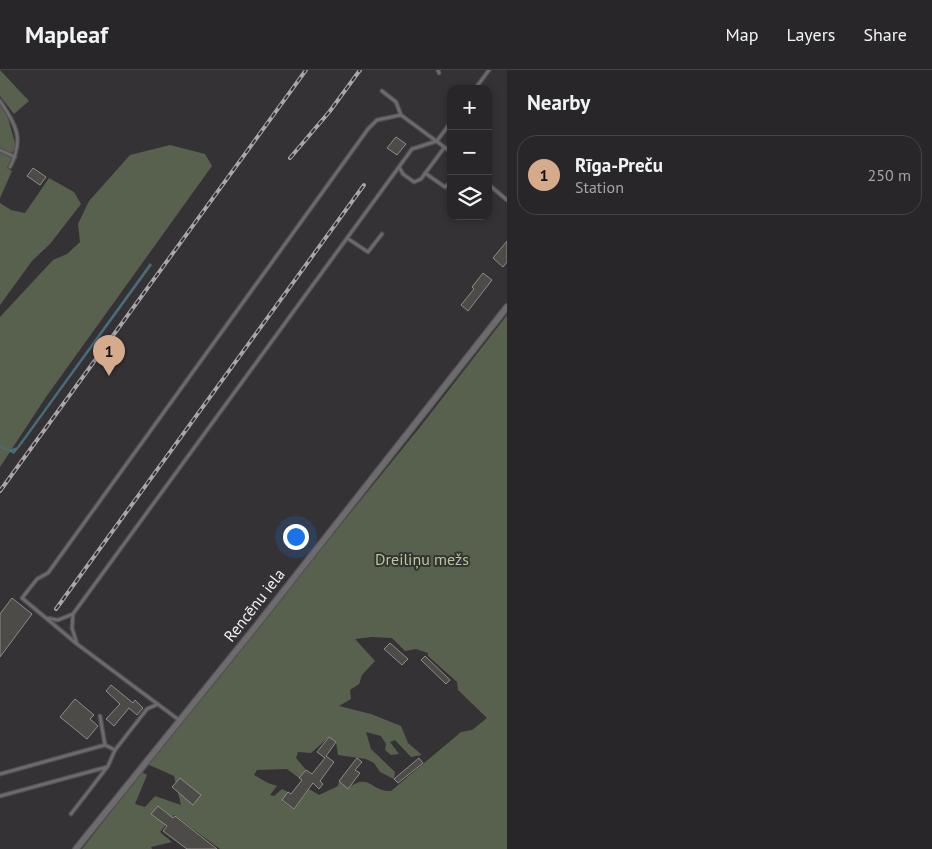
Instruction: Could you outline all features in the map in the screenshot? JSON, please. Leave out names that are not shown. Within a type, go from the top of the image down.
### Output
[{"type":"street","name":"Rencēnu iela","points":[[76,849],[507,307]]},
{"type":"lane","points":[[478,85],[489,70]]},
{"type":"lane","points":[[382,91],[396,102],[401,114],[445,148],[421,179],[414,182],[403,174],[399,166]]},
{"type":"lane","points":[[0,101],[16,129],[18,149],[10,167]]},
{"type":"lane","points":[[179,721],[77,644],[22,598],[37,579],[48,573],[368,129],[377,120],[401,114]]},
{"type":"lane","points":[[77,644],[72,628],[73,614],[412,149],[437,141],[447,127]]},
{"type":"lane","points":[[0,150],[15,157]]},
{"type":"lane","points":[[425,173],[445,187],[447,185]]},
{"type":"lane","points":[[492,187],[507,200]]},
{"type":"lane","points":[[347,238],[368,252],[382,234]]},
{"type":"lane","points":[[45,618],[58,620],[73,614]]},
{"type":"lane","points":[[71,814],[108,766],[115,750],[147,709],[158,704]]},
{"type":"lane","points":[[100,716],[105,745]]},
{"type":"lane","points":[[0,774],[105,745],[115,750]]},
{"type":"lane","points":[[0,796],[108,766]]},
{"type":"green space","points":[[0,70],[29,101],[14,114],[0,96]]},
{"type":"green space","points":[[0,105],[8,118],[16,147],[11,154],[0,148]]},
{"type":"green space","points":[[170,145],[205,154],[212,166],[46,397],[0,467],[0,317],[53,260],[67,254],[80,242],[78,224],[89,201],[130,155]]},
{"type":"green space","points":[[0,152],[12,158],[7,168],[12,171],[0,198]]},
{"type":"green space","points":[[49,178],[74,192],[81,204],[50,244],[32,261],[0,305],[0,203],[11,210],[25,213]]},
{"type":"green space","name":"Dreiliņu mežs","points":[[507,315],[507,849],[220,849],[174,815],[160,832],[172,842],[151,847],[152,849],[82,849],[142,772],[147,775],[135,804],[145,807],[155,796],[181,805],[174,776],[147,764],[420,427]],"holes":[[[372,637],[392,638],[405,651],[416,649],[428,653],[428,656],[457,682],[458,690],[487,718],[472,730],[461,732],[391,791],[384,791],[366,782],[361,782],[348,788],[339,781],[338,786],[319,795],[309,789],[294,809],[282,801],[288,792],[282,789],[274,796],[270,795],[277,786],[254,775],[257,770],[287,769],[299,778],[306,770],[296,758],[298,752],[311,753],[329,737],[336,742],[338,755],[366,759],[374,763],[380,772],[394,779],[395,772],[371,749],[366,732],[381,736],[386,744],[385,750],[391,755],[399,754],[390,742],[395,740],[411,757],[422,755],[408,743],[401,726],[371,714],[339,706],[351,699],[350,690],[359,684],[362,675],[375,661],[355,639]]]},
{"type":"water","points":[[150,263],[152,265],[14,454],[0,447],[0,445],[9,450],[17,447]]},
{"type":"building","points":[[396,137],[406,144],[397,155],[387,148]]},
{"type":"building","points":[[33,168],[46,177],[40,185],[27,176]]},
{"type":"building","points":[[507,241],[507,262],[503,267],[493,258]]},
{"type":"building","points":[[483,273],[492,280],[468,311],[461,305],[474,289],[472,287]]},
{"type":"building","points":[[12,598],[32,614],[0,657],[0,614]]},
{"type":"building","points":[[390,643],[408,659],[402,665],[384,649]]},
{"type":"building","points":[[425,656],[450,680],[446,684],[421,660]]},
{"type":"building","points":[[111,685],[133,703],[135,700],[143,708],[137,715],[129,708],[114,726],[106,719],[120,704],[106,691]]},
{"type":"building","points":[[75,699],[94,715],[90,719],[98,726],[87,739],[60,717]]},
{"type":"building","points":[[329,737],[336,742],[326,756],[334,762],[320,781],[323,784],[319,789],[313,783],[294,809],[282,800],[288,792],[291,794],[302,780],[299,778],[306,770],[312,774],[325,758],[317,752]]},
{"type":"building","points":[[357,758],[362,762],[355,770],[360,773],[348,789],[339,781]]},
{"type":"building","points":[[419,758],[423,763],[398,783],[394,779]]},
{"type":"building","points":[[180,778],[201,795],[193,805],[172,787]]},
{"type":"building","points":[[158,806],[173,818],[175,816],[217,849],[187,849],[163,831],[167,826],[151,814]]},
{"type":"railway","points":[[0,491],[306,70]]},
{"type":"railway","points":[[290,158],[330,111],[360,70]]},
{"type":"railway","points":[[56,609],[364,185]]},
{"type":"place","name":"Rīga-Preču","points":[[109,376]]}]
